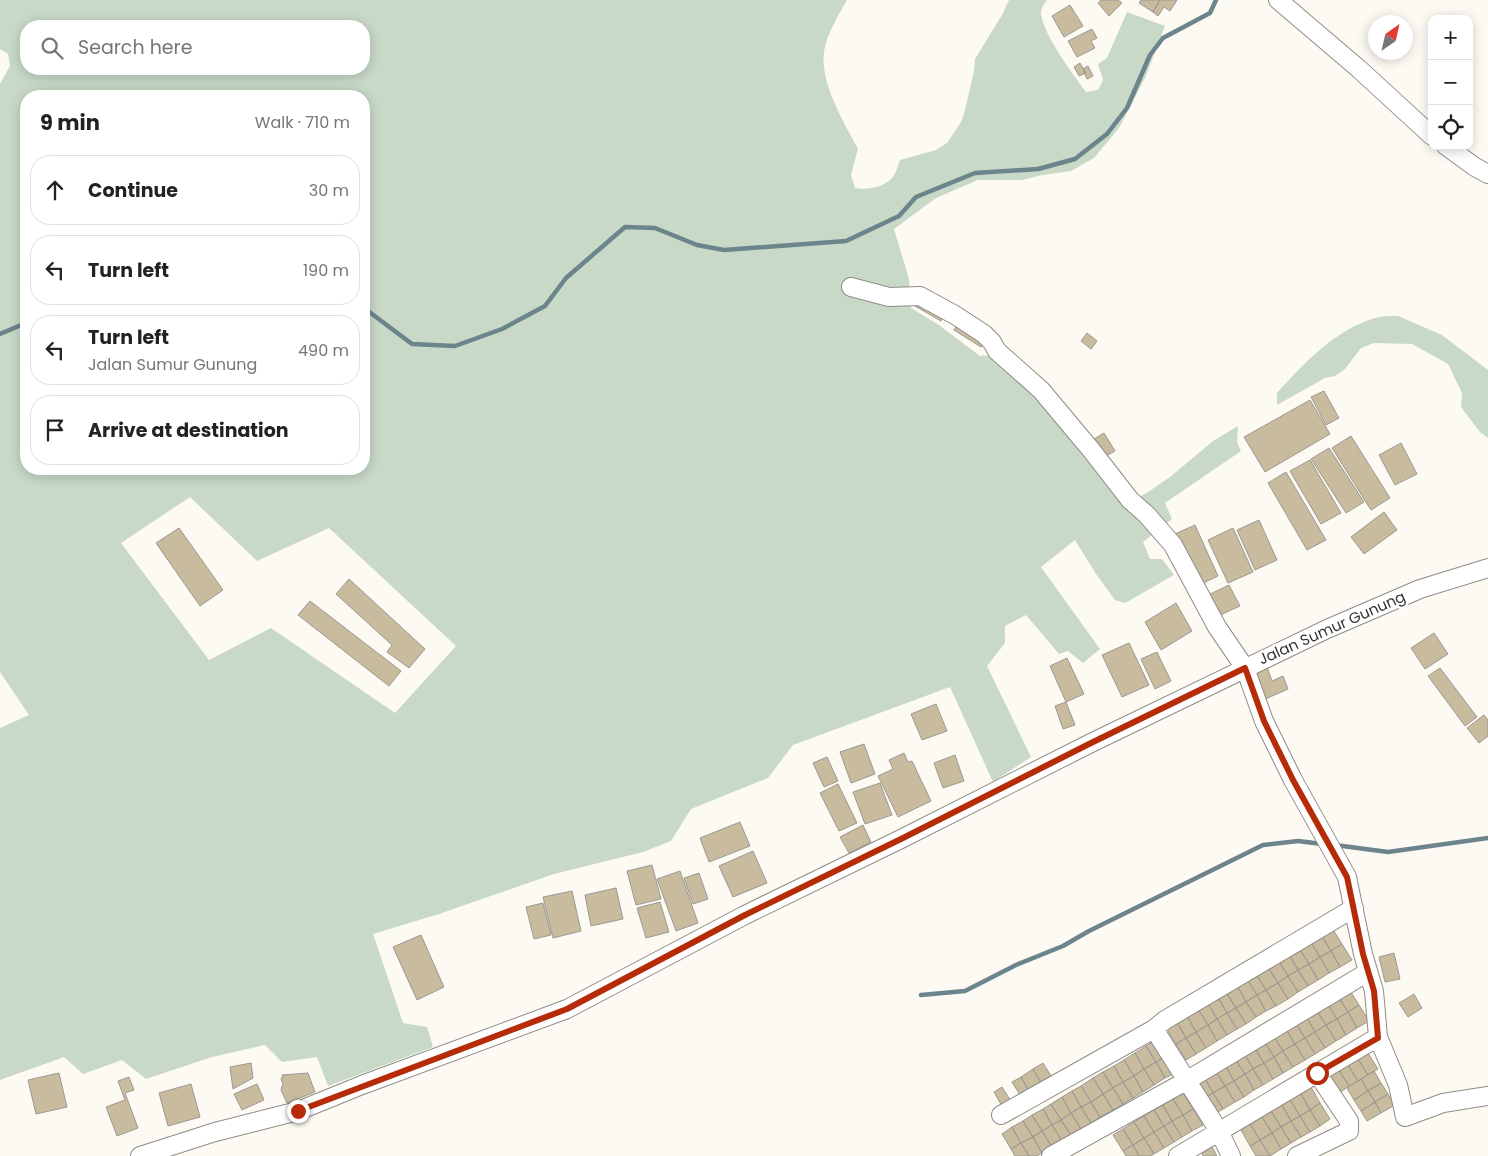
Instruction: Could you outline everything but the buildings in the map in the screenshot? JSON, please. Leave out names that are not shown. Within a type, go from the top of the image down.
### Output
[{"type":"street","points":[[1278,0],[1359,69],[1428,132]]},
{"type":"street","points":[[1452,150],[1488,174]]},
{"type":"street","points":[[851,287],[889,297],[920,296],[955,315],[984,334],[998,351],[1041,390],[1130,500],[1173,545],[1217,627],[1245,668],[1264,721],[1293,780],[1347,877],[1363,954],[1374,991],[1378,1038],[1398,1085],[1405,1117],[1443,1104],[1488,1096]]},
{"type":"street","name":"Jalan Sumur Gunung","points":[[140,1156],[215,1132],[298,1111],[567,1009],[745,915],[1327,628],[1420,589],[1488,568]]},
{"type":"street","points":[[1001,1115],[1154,1029],[1165,1020],[1354,908]]},
{"type":"street","points":[[1051,1156],[1186,1081],[1368,972]]},
{"type":"street","points":[[1154,1029],[1219,1131],[1231,1156]]},
{"type":"street","points":[[1178,1156],[1378,1038]]},
{"type":"street","points":[[1297,1156],[1349,1131],[1349,1121],[1317,1073]]},
{"type":"green space","points":[[0,0],[847,0],[828,38],[824,52],[824,64],[829,90],[858,149],[851,175],[855,188],[865,189],[875,188],[892,178],[900,160],[936,150],[947,143],[961,122],[965,110],[975,59],[1009,0],[1047,0],[1041,14],[1047,33],[1086,92],[1098,90],[1103,80],[1098,64],[1107,58],[1127,12],[1165,26],[1146,76],[1119,128],[1094,158],[1071,171],[1022,180],[978,180],[936,198],[894,229],[909,279],[911,308],[939,325],[980,356],[992,355],[1037,397],[1123,507],[1170,477],[1213,441],[1238,426],[1237,442],[1241,451],[1165,503],[1172,519],[1143,542],[1150,559],[1162,559],[1174,575],[1125,603],[1115,600],[1075,540],[1041,567],[1100,649],[1083,663],[1068,651],[1059,654],[1026,615],[1005,626],[1005,643],[987,666],[1031,757],[993,782],[950,687],[793,745],[768,778],[691,809],[671,841],[643,852],[554,874],[439,914],[373,934],[403,1023],[427,1027],[433,1047],[328,1086],[317,1057],[282,1062],[265,1045],[212,1057],[146,1079],[122,1060],[83,1074],[64,1057],[0,1080],[0,728],[29,715],[0,672],[0,84],[10,66],[8,54],[0,49]],"holes":[[[190,497],[257,561],[329,528],[456,646],[395,713],[271,628],[209,660],[121,543]]]},
{"type":"green space","points":[[1384,316],[1398,316],[1442,335],[1488,370],[1488,438],[1480,432],[1461,407],[1462,393],[1448,364],[1412,344],[1374,343],[1361,348],[1345,369],[1335,376],[1325,378],[1277,405],[1277,393],[1309,359],[1334,339],[1360,323]]},
{"type":"waterway","points":[[370,312],[412,344],[455,346],[502,329],[545,306],[566,278],[625,227],[655,228],[697,245],[724,250],[846,241],[899,216],[916,197],[975,173],[1038,169],[1075,159],[1107,134],[1127,108],[1150,55],[1163,38],[1210,13],[1216,0]]},
{"type":"waterway","points":[[0,334],[20,326]]},
{"type":"waterway","points":[[1335,845],[1388,852],[1488,838]]},
{"type":"waterway","points":[[921,995],[965,991],[1016,965],[1063,946],[1089,931],[1263,845],[1298,841],[1322,844]]},
{"type":"route","points":[[298,1111],[362,1085],[567,1009],[745,915],[1245,668],[1264,721],[1293,780],[1347,877],[1363,954],[1374,991],[1378,1038],[1317,1073]]}]
